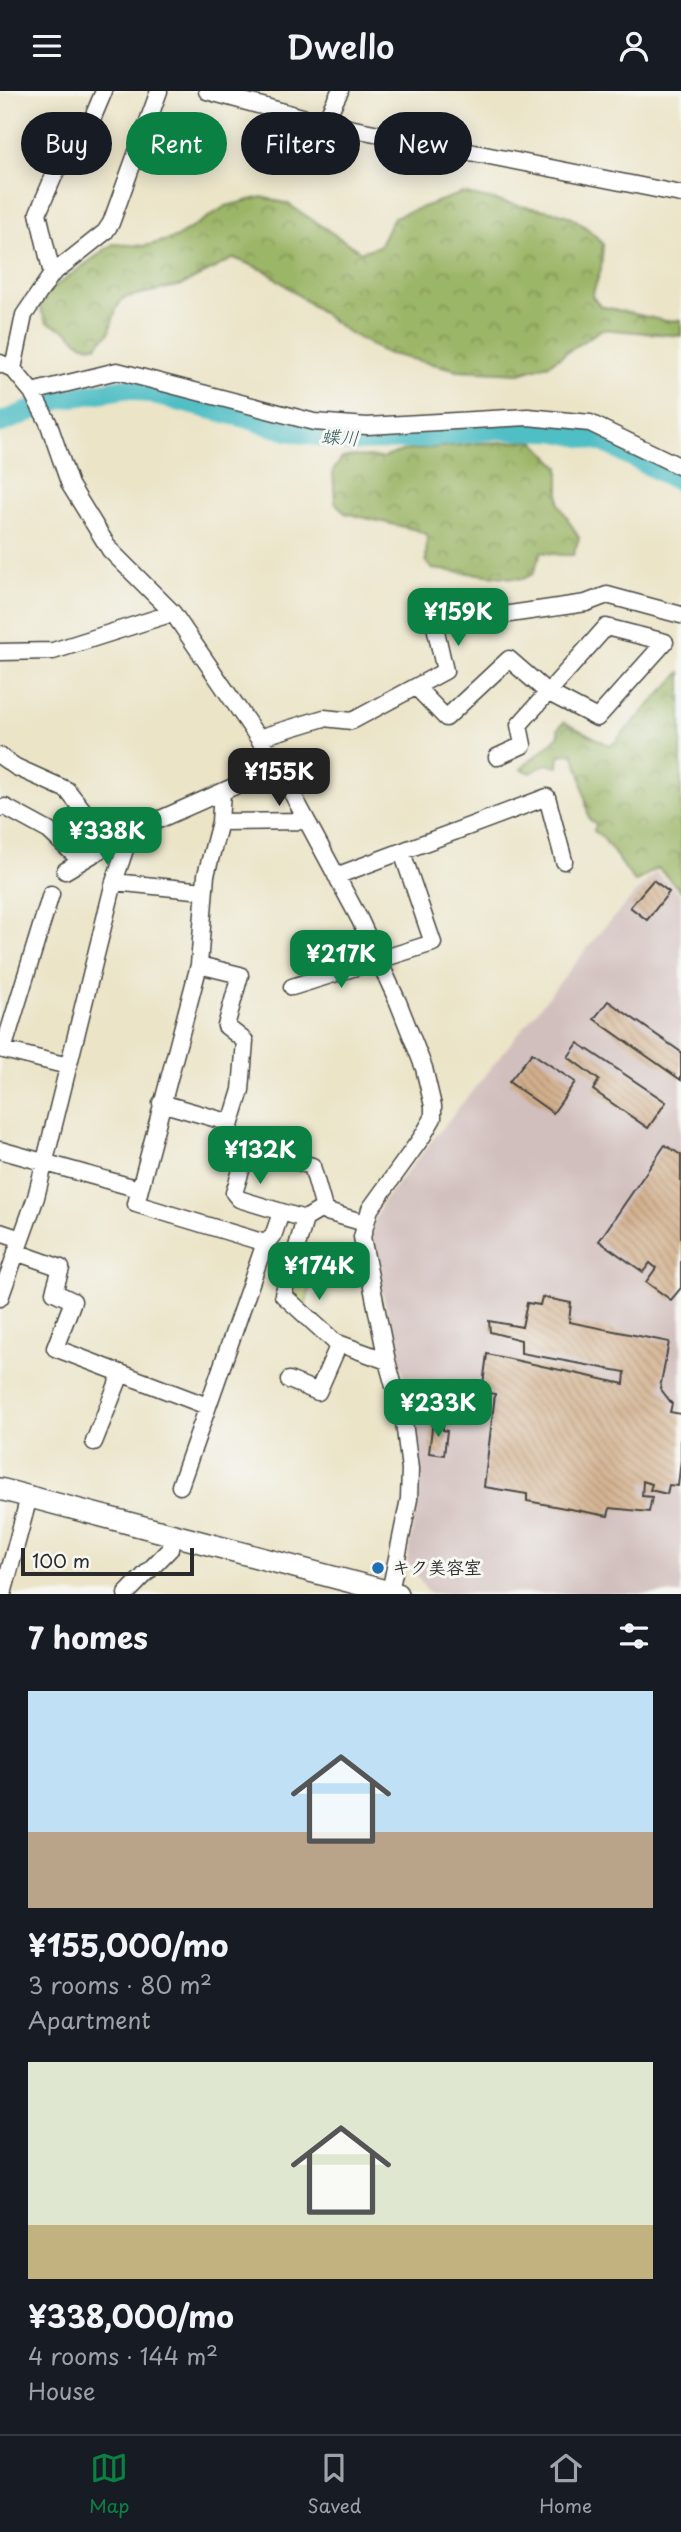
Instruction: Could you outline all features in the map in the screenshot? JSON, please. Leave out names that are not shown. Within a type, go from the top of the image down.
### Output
[{"type":"main road","points":[[10,1488],[172,1536],[394,1593]]},
{"type":"street","points":[[52,274],[38,213],[56,171],[82,143],[104,91]]},
{"type":"street","points":[[159,91],[111,223],[105,232],[52,274],[24,315],[7,366],[32,392],[48,422],[70,485],[110,550],[173,613],[278,767],[378,959],[424,1068],[433,1106],[433,1118],[370,1209],[362,1237],[387,1360],[404,1422],[410,1469],[409,1499],[394,1593]]},
{"type":"street","points":[[207,91],[284,112]]},
{"type":"street","points":[[330,112],[340,91]]},
{"type":"street","points":[[360,130],[681,191]]},
{"type":"street","points":[[32,392],[117,371],[314,422],[367,426],[528,417],[590,423],[681,467]]},
{"type":"street","points":[[258,739],[324,718],[352,721],[445,671],[432,613],[444,608],[496,616],[586,603],[607,595],[681,615]]},
{"type":"street","points":[[0,652],[53,651],[173,613]]},
{"type":"street","points":[[416,687],[446,718],[509,659],[547,692],[597,718],[665,642],[606,627],[547,692],[519,725],[523,745],[497,757]]},
{"type":"street","points":[[0,756],[16,767],[67,790],[110,844]]},
{"type":"street","points":[[65,871],[131,832],[278,767]]},
{"type":"street","points":[[222,792],[220,822],[204,891],[199,965],[136,1204],[265,1243]]},
{"type":"street","points":[[336,876],[547,797],[564,861]]},
{"type":"street","points":[[0,808],[5,807],[50,831],[80,862]]},
{"type":"street","points":[[220,822],[307,821]]},
{"type":"street","points":[[0,1298],[36,1197],[114,882],[131,832]]},
{"type":"street","points":[[292,987],[433,943],[402,852]]},
{"type":"street","points":[[114,882],[204,891]]},
{"type":"street","points":[[51,894],[2,1050],[68,1066]]},
{"type":"street","points":[[199,965],[240,975],[226,1026],[245,1041],[235,1136],[234,1193],[239,1199],[304,1219],[320,1210],[365,1223]]},
{"type":"street","points":[[161,1103],[235,1136],[312,1165],[325,1212]]},
{"type":"street","points":[[0,1150],[139,1189]]},
{"type":"street","points":[[180,1486],[265,1243],[273,1236],[281,1213]]},
{"type":"street","points":[[304,1219],[283,1294],[339,1344],[387,1360]]},
{"type":"street","points":[[0,1232],[19,1246],[61,1268],[54,1292],[73,1301],[55,1348],[207,1406]]},
{"type":"street","points":[[289,1380],[318,1392],[339,1344]]},
{"type":"street","points":[[94,1442],[121,1374]]},
{"type":"street","points":[[3,1594],[10,1488]]},
{"type":"street","points":[[126,1594],[170,1549],[172,1536]]},
{"type":"shaded area","points":[[655,872],[681,895],[681,1594],[428,1593],[407,1561],[419,1492],[418,1450],[411,1404],[371,1248],[372,1225],[382,1203],[602,930]]},
{"type":"green space","points":[[462,193],[557,212],[575,219],[603,244],[601,269],[592,296],[600,306],[665,321],[681,320],[681,336],[602,329],[549,364],[519,373],[458,370],[386,353],[346,331],[266,271],[234,258],[182,285],[123,298],[116,309],[109,333],[96,346],[83,345],[67,331],[46,322],[39,305],[45,294],[113,244],[145,246],[175,238],[226,206],[262,197],[288,204],[361,252],[379,246],[394,217]]},
{"type":"green space","points":[[534,441],[559,467],[559,504],[579,538],[573,555],[541,552],[533,574],[523,579],[432,569],[426,561],[427,535],[417,530],[345,513],[335,502],[333,471],[342,458],[382,458],[403,451],[480,443]]},
{"type":"green space","points":[[681,672],[681,891],[658,868],[635,882],[603,838],[594,831],[596,824],[589,819],[581,776],[573,753],[559,755],[558,767],[546,764],[531,773],[521,769],[559,735],[558,729],[564,722],[611,746]]},
{"type":"green space","points":[[296,1262],[315,1268],[305,1307],[290,1297]]},
{"type":"building","points":[[653,880],[669,892],[647,920],[630,907]]},
{"type":"building","points":[[608,1001],[681,1052],[681,1080],[594,1019]]},
{"type":"building","points":[[578,1043],[666,1102],[648,1128],[593,1090],[599,1080],[568,1057]]},
{"type":"building","points":[[532,1053],[575,1082],[553,1113],[509,1082]]},
{"type":"building","points":[[665,1145],[681,1155],[681,1288],[671,1300],[646,1282],[656,1268],[650,1263],[643,1272],[599,1241]]},
{"type":"building","points":[[542,1297],[571,1303],[569,1322],[669,1342],[660,1388],[672,1404],[670,1412],[681,1414],[678,1486],[669,1485],[667,1494],[650,1490],[652,1484],[643,1481],[642,1496],[652,1497],[649,1512],[610,1508],[608,1516],[527,1501],[527,1494],[484,1487],[495,1394],[482,1392],[487,1354],[624,1384],[625,1372],[521,1353],[521,1340],[490,1332],[489,1321],[522,1327],[527,1303],[540,1305]]},
{"type":"building","points":[[433,1420],[443,1422],[443,1430],[447,1431],[444,1455],[429,1453]]},
{"type":"waterway","name":"蝶川","points":[[0,423],[60,399],[128,388],[289,431],[349,441],[421,438],[497,429],[555,431],[602,441],[681,482]]},
{"type":"place","name":"キク美容室","points":[[378,1568]]}]
